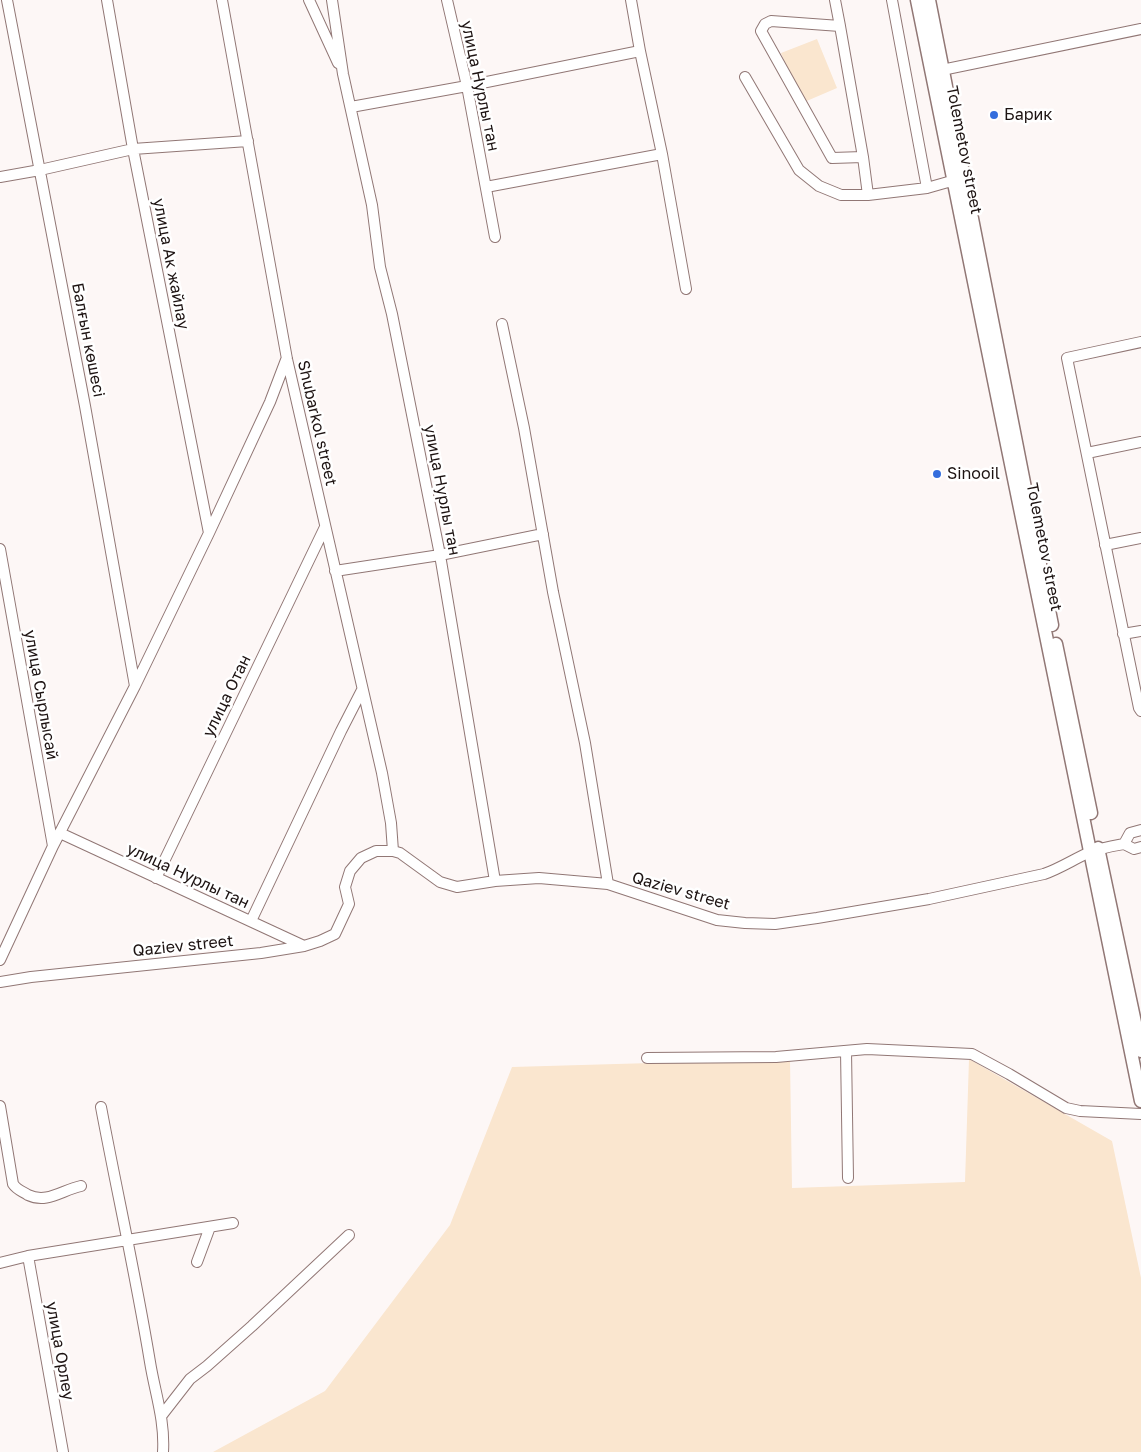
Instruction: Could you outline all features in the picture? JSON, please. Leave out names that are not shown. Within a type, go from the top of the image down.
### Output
[{"type":"main road","name":"Tolemetov street","points":[[917,0],[954,160],[1122,985],[1141,1100]]},
{"type":"main road","name":"Tolemetov street","points":[[929,0],[942,70],[954,160],[954,183],[1057,696],[1094,851]]},
{"type":"main road","name":"Tolemetov street","points":[[1122,985],[1141,1051]]},
{"type":"street","name":"Балғын көшесі","points":[[7,0],[85,406],[135,686]]},
{"type":"street","name":"улица Ак жайлау","points":[[107,0],[133,149],[209,533]]},
{"type":"street","name":"Shubarkol street","points":[[222,0],[287,359],[388,804],[393,851]]},
{"type":"street","points":[[310,0],[343,74]]},
{"type":"street","points":[[332,0],[343,74]]},
{"type":"street","name":"улица Нурлы тан","points":[[447,0],[467,86],[494,237]]},
{"type":"street","points":[[631,0],[662,154],[686,289]]},
{"type":"street","points":[[834,0],[864,157],[868,196]]},
{"type":"street","points":[[892,0],[927,188]]},
{"type":"street","points":[[840,26],[771,21],[764,24],[761,31],[832,158],[864,157]]},
{"type":"street","points":[[942,70],[1141,29]]},
{"type":"street","points":[[351,106],[467,86],[640,51]]},
{"type":"street","name":"улица Нурлы тан","points":[[343,74],[372,205],[384,288],[392,314],[440,555],[495,881]]},
{"type":"street","points":[[745,77],[799,170],[819,186],[841,195],[868,196],[927,188],[948,182],[954,183]]},
{"type":"street","points":[[0,177],[133,149],[248,142]]},
{"type":"street","points":[[486,187],[662,154]]},
{"type":"street","points":[[502,324],[524,428],[553,592],[585,743],[608,884]]},
{"type":"street","points":[[1141,342],[1067,358],[1141,711]]},
{"type":"street","points":[[0,960],[53,846],[135,686],[209,533],[270,402],[287,359]]},
{"type":"street","points":[[1087,453],[1141,442]]},
{"type":"street","name":"улица Отан","points":[[156,878],[325,528]]},
{"type":"street","points":[[335,571],[440,555],[543,534]]},
{"type":"street","points":[[1105,545],[1141,538]]},
{"type":"street","name":"улица Сырлысай","points":[[0,549],[53,846]]},
{"type":"street","points":[[1124,634],[1141,631]]},
{"type":"street","points":[[251,921],[362,690]]},
{"type":"street","points":[[1141,830],[1130,833],[1124,844],[1134,849],[1141,847]]},
{"type":"street","name":"улица Нурлы тан","points":[[60,833],[304,946]]},
{"type":"street","name":"Qaziev street","points":[[0,982],[30,977],[245,955],[304,946],[320,941],[335,934],[349,904],[345,887],[350,871],[361,858],[376,851],[400,853],[440,882],[457,887],[495,881],[539,878],[608,884],[717,920],[776,924],[928,899],[1014,882],[1059,869],[1094,851],[1124,844]]},
{"type":"street","points":[[647,1058],[776,1057],[867,1050],[972,1054],[1066,1108],[1080,1111],[1141,1114]]},
{"type":"street","points":[[846,1051],[848,1178]]},
{"type":"street","points":[[0,1106],[13,1184],[17,1189],[34,1198],[42,1199],[80,1186]]},
{"type":"street","points":[[101,1107],[156,1395],[162,1415],[163,1452]]},
{"type":"street","points":[[0,1262],[233,1223]]},
{"type":"street","points":[[197,1262],[210,1227]]},
{"type":"street","points":[[162,1415],[190,1379],[208,1366],[349,1235]]},
{"type":"street","name":"улица Орлеу","points":[[28,1256],[63,1452]]},
{"type":"shaded area","points":[[817,39],[837,88],[802,103],[781,53]]},
{"type":"shaded area","points":[[790,1059],[792,1188],[965,1182],[969,1059],[1112,1141],[1141,1278],[1141,1452],[213,1452],[325,1391],[450,1225],[512,1067]]},
{"type":"place","name":"Барик","points":[[994,115]]},
{"type":"place","name":"Sinooil","points":[[937,474]]}]
